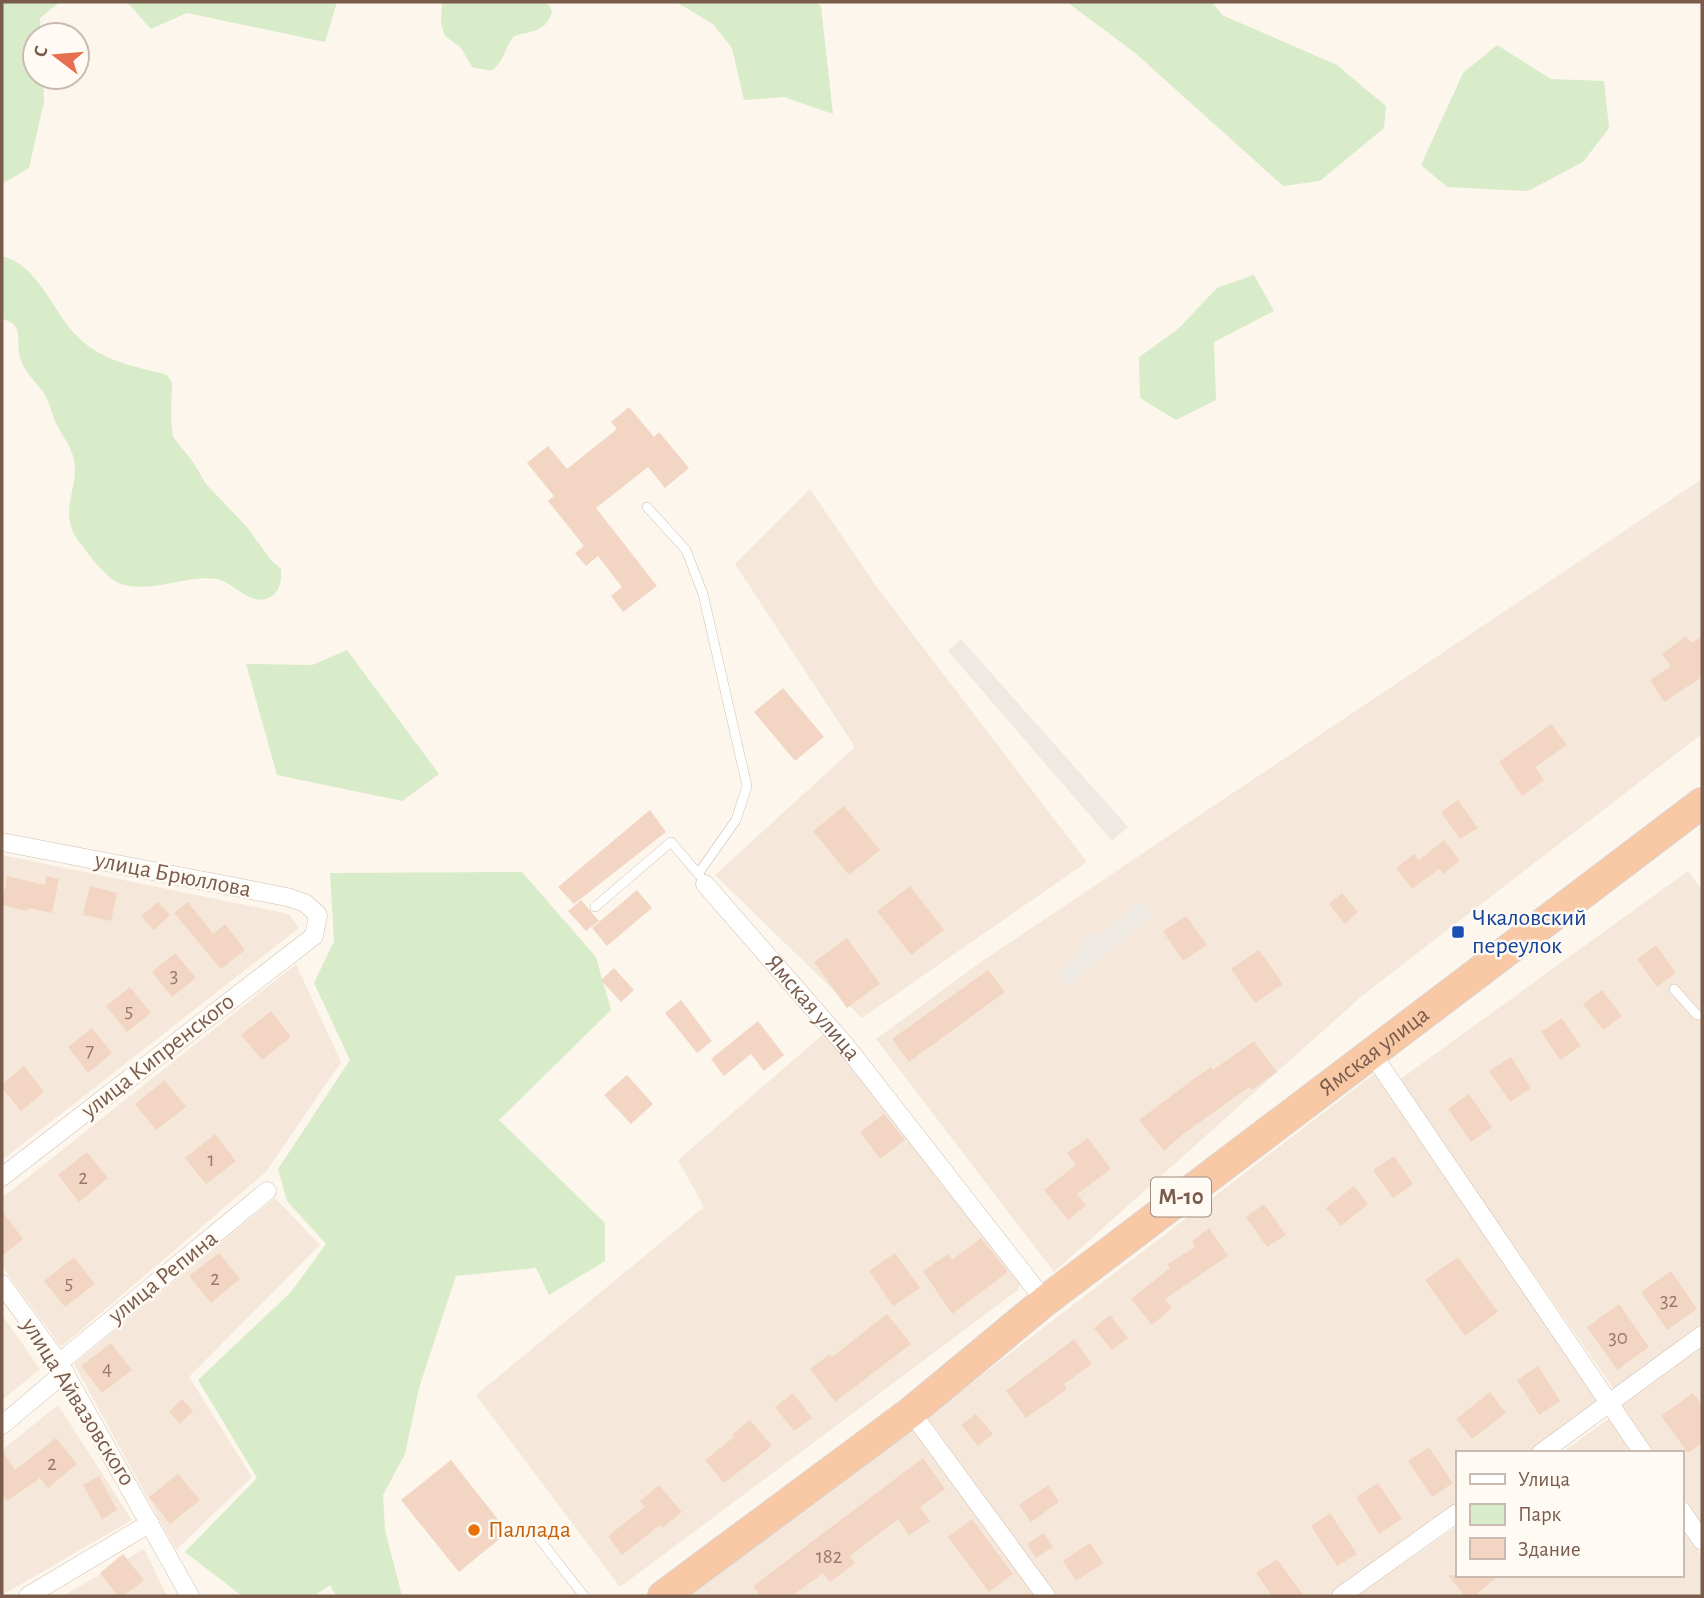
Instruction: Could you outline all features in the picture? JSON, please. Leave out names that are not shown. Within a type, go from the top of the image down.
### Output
[{"type":"highway","name":"Ямская улица","points":[[663,1596],[911,1412],[1045,1301],[1702,803]]},
{"type":"street","name":"улица Брюллова","points":[[2,842],[287,897],[305,903],[318,915],[314,936]]},
{"type":"street","name":"Ямская улица","points":[[702,879],[846,1046],[1045,1301]]},
{"type":"street","name":"улица Кипренского","points":[[2,1177],[314,936]]},
{"type":"street","points":[[1371,1052],[1642,1451]]},
{"type":"street","name":"улица Репина","points":[[2,1425],[62,1368],[267,1191]]},
{"type":"street","name":"улица Айвазовского","points":[[2,1284],[62,1368],[190,1596]]},
{"type":"street","points":[[1544,1451],[1702,1335]]},
{"type":"street","points":[[911,1412],[1046,1596]]},
{"type":"street","points":[[1683,1513],[1702,1541]]},
{"type":"street","points":[[1341,1596],[1456,1514]]},
{"type":"street","points":[[28,1596],[150,1523]]},
{"type":"lane","points":[[595,907],[671,842],[702,879],[736,820],[747,786],[703,594],[686,550],[647,507]]},
{"type":"lane","points":[[1674,989],[1697,1015],[1702,1015]]},
{"type":"lane","points":[[534,1532],[584,1596]]},
{"type":"shaded area","points":[[1702,479],[1702,734],[1363,995],[1054,1272],[876,1039],[985,959]]},
{"type":"shaded area","points":[[810,489],[876,586],[1087,862],[862,1018],[715,875],[855,747],[735,564]]},
{"type":"shaded area","points":[[961,639],[1128,827],[1112,841],[948,651]]},
{"type":"shaded area","points":[[2,855],[289,914],[299,928],[2,1160]]},
{"type":"shaded area","points":[[1688,871],[1702,890],[1702,1324],[1615,1391],[1399,1080]]},
{"type":"shaded area","points":[[1141,901],[1153,916],[1067,986],[1056,973],[1084,950],[1079,944],[1093,932],[1097,937]]},
{"type":"shaded area","points":[[296,964],[341,1062],[266,1172],[61,1347],[2,1266],[2,1198]]},
{"type":"shaded area","points":[[828,1030],[1024,1273],[1018,1290],[620,1587],[476,1395],[704,1207],[678,1160]]},
{"type":"shaded area","points":[[1375,1073],[1599,1403],[1533,1451],[1456,1451],[1456,1506],[1329,1596],[1056,1596],[927,1417]]},
{"type":"shaded area","points":[[275,1198],[320,1245],[189,1377],[252,1477],[176,1550],[74,1364]]},
{"type":"shaded area","points":[[2,1315],[40,1369],[2,1400]]},
{"type":"shaded area","points":[[1702,1344],[1702,1527],[1683,1499],[1683,1451],[1652,1451],[1621,1405]]},
{"type":"shaded area","points":[[58,1405],[132,1520],[2,1595],[2,1450]]},
{"type":"shaded area","points":[[1611,1417],[1633,1451],[1564,1451]]},
{"type":"shaded area","points":[[912,1428],[1035,1596],[690,1596]]},
{"type":"shaded area","points":[[1456,1527],[1456,1577],[1683,1577],[1683,1528],[1702,1557],[1702,1596],[1357,1596]]},
{"type":"shaded area","points":[[144,1549],[167,1596],[63,1596]]},
{"type":"green space","points":[[2,2],[60,2],[40,18],[40,21],[21,21],[21,91],[44,91],[44,102],[29,168],[2,184]]},
{"type":"green space","points":[[127,2],[337,2],[325,42],[187,13],[151,29]]},
{"type":"green space","points":[[442,2],[545,2],[552,12],[542,27],[514,36],[499,64],[491,71],[472,67],[461,48],[445,36],[441,24]]},
{"type":"green space","points":[[676,2],[816,2],[821,6],[833,114],[784,97],[744,100],[732,48],[713,24]]},
{"type":"green space","points":[[1067,2],[1212,2],[1222,15],[1337,65],[1386,106],[1384,128],[1320,181],[1283,186],[1134,52]]},
{"type":"green space","points":[[1497,45],[1551,79],[1604,81],[1609,128],[1583,162],[1528,191],[1447,187],[1421,165],[1463,73]]},
{"type":"green space","points":[[2,256],[26,269],[69,327],[88,345],[109,358],[167,375],[172,383],[173,437],[206,484],[246,526],[281,569],[280,585],[273,595],[263,600],[256,599],[223,581],[206,578],[144,587],[121,584],[104,572],[88,554],[73,531],[70,520],[75,467],[72,452],[44,393],[22,363],[17,329],[2,319]]},
{"type":"green space","points":[[1254,275],[1274,311],[1214,342],[1216,400],[1176,420],[1140,398],[1139,357],[1178,329],[1217,288]]},
{"type":"green space","points":[[347,650],[439,774],[402,801],[277,775],[246,664],[312,665]]},
{"type":"green space","points":[[522,872],[596,957],[611,1010],[499,1120],[605,1223],[605,1261],[549,1295],[536,1268],[456,1276],[419,1388],[405,1454],[383,1495],[385,1530],[402,1596],[336,1596],[330,1585],[314,1596],[242,1596],[185,1552],[257,1478],[198,1380],[291,1292],[326,1244],[287,1201],[278,1169],[350,1060],[314,983],[334,941],[330,873]]},
{"type":"building","points":[[629,407],[654,437],[659,432],[689,468],[665,488],[648,467],[596,508],[657,586],[623,612],[611,596],[622,587],[598,556],[586,566],[575,553],[584,546],[548,501],[554,496],[527,463],[548,446],[567,469],[617,429],[611,422]]},
{"type":"building","points":[[1686,636],[1692,643],[1702,636],[1702,677],[1664,702],[1650,680],[1671,666],[1662,654]]},
{"type":"building","points":[[783,688],[824,737],[795,761],[754,712]]},
{"type":"building","points":[[1551,724],[1567,745],[1535,767],[1544,780],[1522,796],[1499,762]]},
{"type":"building","points":[[1458,800],[1478,828],[1460,839],[1441,812]]},
{"type":"building","points":[[844,806],[880,850],[849,875],[813,831]]},
{"type":"building","points":[[650,810],[666,832],[574,904],[558,887]]},
{"type":"building","points":[[1444,840],[1460,861],[1443,874],[1439,869],[1412,889],[1396,868],[1414,854],[1419,860]]},
{"type":"building","points":[[7,876],[45,885],[46,876],[59,879],[52,913],[2,905]]},
{"type":"building","points":[[90,886],[117,893],[111,921],[83,915]]},
{"type":"building","points":[[910,886],[944,930],[911,955],[877,911]]},
{"type":"building","points":[[637,890],[652,908],[607,946],[592,928]]},
{"type":"building","points":[[1342,893],[1358,912],[1345,924],[1329,904]]},
{"type":"building","points":[[581,900],[599,921],[586,931],[568,911]]},
{"type":"building","points":[[158,902],[170,915],[154,930],[141,916]]},
{"type":"building","points":[[188,902],[213,934],[225,924],[245,950],[221,969],[174,913]]},
{"type":"building","points":[[1186,916],[1207,945],[1183,961],[1163,931]]},
{"type":"building","points":[[847,938],[880,984],[847,1008],[814,962]]},
{"type":"building","points":[[1656,945],[1676,973],[1657,987],[1637,959]]},
{"type":"building","points":[[1259,950],[1283,984],[1255,1003],[1231,969]]},
{"type":"building","points":[[175,953],[196,978],[172,997],[152,972]]},
{"type":"building","points":[[614,968],[634,990],[621,1002],[601,980]]},
{"type":"building","points":[[988,970],[1005,992],[909,1062],[892,1039]]},
{"type":"building","points":[[130,987],[151,1013],[127,1032],[106,1006]]},
{"type":"building","points":[[1602,990],[1622,1016],[1603,1030],[1583,1004]]},
{"type":"building","points":[[681,1000],[712,1041],[697,1053],[665,1013]]},
{"type":"building","points":[[271,1011],[291,1037],[262,1060],[241,1035]]},
{"type":"building","points":[[1562,1018],[1581,1046],[1560,1060],[1541,1032]]},
{"type":"building","points":[[758,1021],[784,1055],[764,1071],[751,1054],[724,1076],[711,1059]]},
{"type":"building","points":[[92,1028],[112,1053],[88,1073],[68,1047]]},
{"type":"building","points":[[1254,1041],[1277,1072],[1252,1090],[1249,1087],[1183,1134],[1164,1151],[1139,1120],[1211,1067],[1213,1070]]},
{"type":"building","points":[[1511,1057],[1531,1088],[1510,1102],[1489,1071]]},
{"type":"building","points":[[24,1066],[44,1092],[21,1111],[2,1088],[2,1084]]},
{"type":"building","points":[[627,1075],[653,1104],[631,1124],[604,1095]]},
{"type":"building","points":[[165,1080],[186,1107],[156,1130],[135,1104]]},
{"type":"building","points":[[1469,1094],[1492,1127],[1471,1142],[1448,1109]]},
{"type":"building","points":[[884,1114],[905,1140],[880,1159],[860,1132]]},
{"type":"building","points":[[215,1134],[236,1161],[206,1184],[185,1158]]},
{"type":"building","points":[[1088,1138],[1111,1169],[1077,1194],[1086,1205],[1068,1220],[1044,1190],[1076,1165],[1067,1153]]},
{"type":"building","points":[[87,1152],[108,1178],[79,1202],[58,1175]]},
{"type":"building","points":[[1394,1156],[1413,1184],[1393,1198],[1373,1170]]},
{"type":"building","points":[[1354,1186],[1368,1204],[1341,1226],[1326,1208]]},
{"type":"building","points":[[1264,1204],[1286,1235],[1267,1247],[1246,1217]]},
{"type":"building","points":[[2,1211],[23,1239],[2,1256]]},
{"type":"building","points":[[1209,1228],[1228,1256],[1165,1299],[1172,1308],[1152,1325],[1131,1299],[1170,1268],[1168,1264],[1195,1247],[1192,1241]]},
{"type":"building","points":[[981,1238],[1008,1272],[952,1314],[923,1271],[948,1254],[952,1260]]},
{"type":"building","points":[[219,1253],[240,1279],[211,1303],[189,1276]]},
{"type":"building","points":[[895,1253],[920,1288],[893,1306],[869,1271]]},
{"type":"building","points":[[74,1257],[95,1284],[65,1307],[44,1281]]},
{"type":"building","points":[[1458,1257],[1498,1312],[1465,1336],[1425,1280]]},
{"type":"building","points":[[1671,1271],[1697,1309],[1667,1330],[1641,1292]]},
{"type":"building","points":[[1619,1304],[1649,1347],[1617,1370],[1587,1327]]},
{"type":"building","points":[[887,1314],[911,1344],[835,1402],[810,1369],[830,1354],[832,1357]]},
{"type":"building","points":[[1110,1315],[1128,1338],[1112,1350],[1094,1328]]},
{"type":"building","points":[[1074,1339],[1092,1364],[1064,1384],[1067,1389],[1026,1418],[1006,1391]]},
{"type":"building","points":[[111,1343],[132,1370],[102,1393],[81,1366]]},
{"type":"building","points":[[1538,1366],[1560,1401],[1539,1415],[1517,1380]]},
{"type":"building","points":[[1490,1392],[1506,1413],[1472,1439],[1456,1419]]},
{"type":"building","points":[[793,1393],[812,1418],[794,1431],[775,1407]]},
{"type":"building","points":[[1693,1393],[1702,1405],[1702,1443],[1688,1453],[1661,1416]]},
{"type":"building","points":[[182,1399],[193,1411],[180,1424],[169,1412]]},
{"type":"building","points":[[976,1414],[993,1434],[978,1446],[961,1425]]},
{"type":"building","points":[[750,1420],[772,1446],[724,1483],[705,1460]]},
{"type":"building","points":[[56,1438],[77,1464],[48,1488],[40,1478],[7,1501],[2,1493],[2,1450],[15,1470]]},
{"type":"building","points":[[1429,1447],[1453,1483],[1432,1497],[1408,1461]]},
{"type":"building","points":[[923,1458],[945,1489],[920,1507],[930,1521],[909,1535],[898,1519],[850,1556],[855,1563],[830,1582],[823,1573],[792,1596],[760,1596],[753,1586]]},
{"type":"building","points":[[451,1460],[508,1532],[459,1572],[401,1500]]},
{"type":"building","points":[[178,1474],[200,1500],[170,1524],[149,1497]]},
{"type":"building","points":[[99,1476],[117,1510],[102,1519],[83,1485]]},
{"type":"building","points":[[1378,1483],[1402,1519],[1379,1534],[1356,1497]]},
{"type":"building","points":[[659,1485],[682,1512],[662,1528],[660,1525],[622,1555],[608,1536],[645,1507],[640,1501]]},
{"type":"building","points":[[1048,1485],[1059,1502],[1031,1522],[1019,1505]]},
{"type":"building","points":[[1330,1513],[1357,1554],[1337,1566],[1311,1526]]},
{"type":"building","points":[[972,1519],[1013,1574],[989,1592],[948,1537]]},
{"type":"building","points":[[1044,1533],[1053,1547],[1036,1558],[1027,1544]]},
{"type":"building","points":[[1090,1543],[1103,1563],[1076,1581],[1063,1561]]},
{"type":"building","points":[[123,1554],[144,1580],[123,1596],[118,1596],[100,1573]]},
{"type":"building","points":[[1277,1559],[1304,1596],[1272,1596],[1256,1573]]},
{"type":"building","points":[[1448,1575],[1498,1577],[1474,1596],[1465,1596]]},
{"type":"place","name":"Чкаловский переулок","points":[[1458,932]]},
{"type":"place","name":"Паллада","points":[[474,1530]]}]
